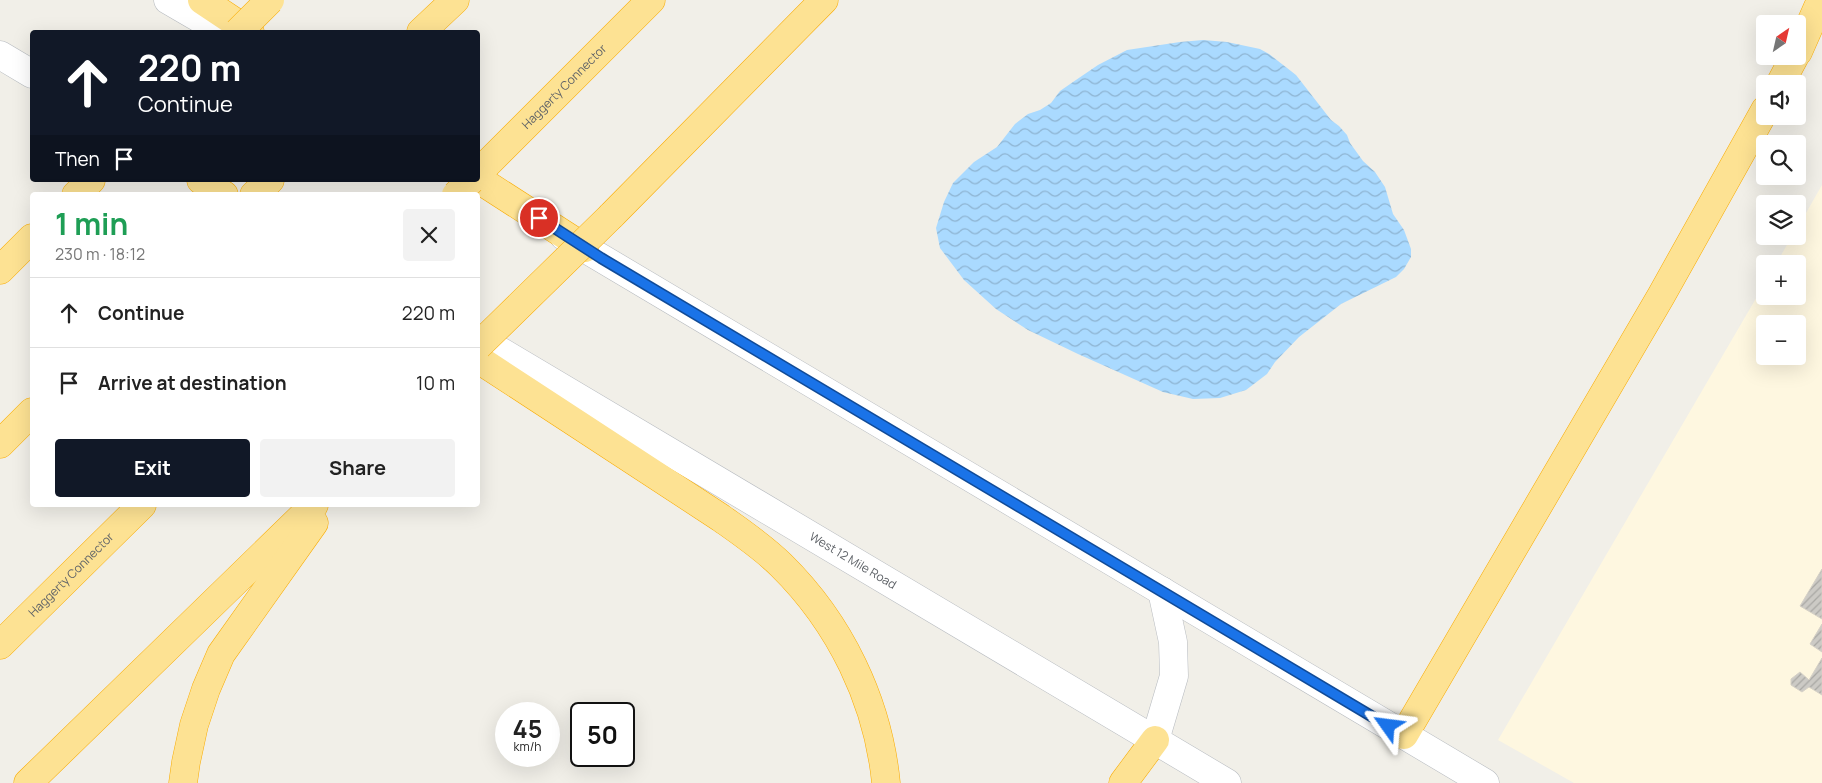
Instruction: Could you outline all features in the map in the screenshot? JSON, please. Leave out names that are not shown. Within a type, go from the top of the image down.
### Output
[{"type":"highway","points":[[202,0],[247,30]]},
{"type":"highway","points":[[240,30],[270,0]]},
{"type":"highway","points":[[423,30],[455,0]]},
{"type":"highway","name":"Haggerty Connector","points":[[480,172],[651,0]]},
{"type":"highway","points":[[480,344],[611,216],[824,0]]},
{"type":"highway","points":[[1806,34],[1821,0]]},
{"type":"highway","points":[[1404,735],[1661,296],[1757,125]]},
{"type":"highway","points":[[480,180],[585,248]]},
{"type":"highway","points":[[204,182],[219,192]]},
{"type":"highway","points":[[257,192],[268,182]]},
{"type":"highway","points":[[459,192],[469,182]]},
{"type":"highway","points":[[0,270],[30,240]]},
{"type":"highway","points":[[480,360],[721,518],[752,540],[781,565],[824,616],[849,656],[876,726],[886,783]]},
{"type":"highway","points":[[0,444],[30,414]]},
{"type":"highway","name":"Haggerty Connector","points":[[0,645],[140,507]]},
{"type":"highway","points":[[28,783],[312,507]]},
{"type":"highway","points":[[183,783],[194,724],[206,688],[222,654],[326,507]]},
{"type":"highway","points":[[1122,783],[1155,740]]},
{"type":"main road","points":[[168,0],[220,30]]},
{"type":"main road","points":[[0,55],[30,73]]},
{"type":"main road","points":[[213,182],[231,192]]},
{"type":"main road","points":[[474,182],[1485,783]]},
{"type":"main road","name":"West 12 Mile Road","points":[[480,339],[1227,783]]},
{"type":"main road","points":[[1155,740],[1174,676],[1173,642],[1162,591]]},
{"type":"shaded area","points":[[1822,185],[1822,783],[1574,783],[1498,740],[1756,298],[1756,305],[1806,305],[1806,255],[1781,255],[1787,245],[1806,245],[1806,213]]},
{"type":"water","points":[[1203,40],[1227,42],[1260,49],[1296,75],[1331,120],[1347,135],[1350,143],[1363,161],[1375,172],[1385,187],[1393,214],[1404,230],[1411,249],[1411,257],[1404,269],[1396,277],[1341,304],[1299,337],[1275,362],[1267,374],[1246,390],[1220,398],[1193,399],[1163,392],[1078,354],[1028,330],[996,309],[964,280],[940,248],[936,228],[944,202],[953,183],[974,162],[997,147],[1015,124],[1028,114],[1040,110],[1051,103],[1060,91],[1098,65],[1127,50]]},
{"type":"building","points":[[1822,569],[1822,619],[1800,606]]},
{"type":"building","points":[[1822,624],[1822,652],[1810,644]]},
{"type":"building","points":[[1822,658],[1822,695],[1809,687],[1802,692],[1791,685],[1791,679],[1800,672],[1809,680]]},
{"type":"route","points":[[539,218],[601,258],[1388,726]]}]
